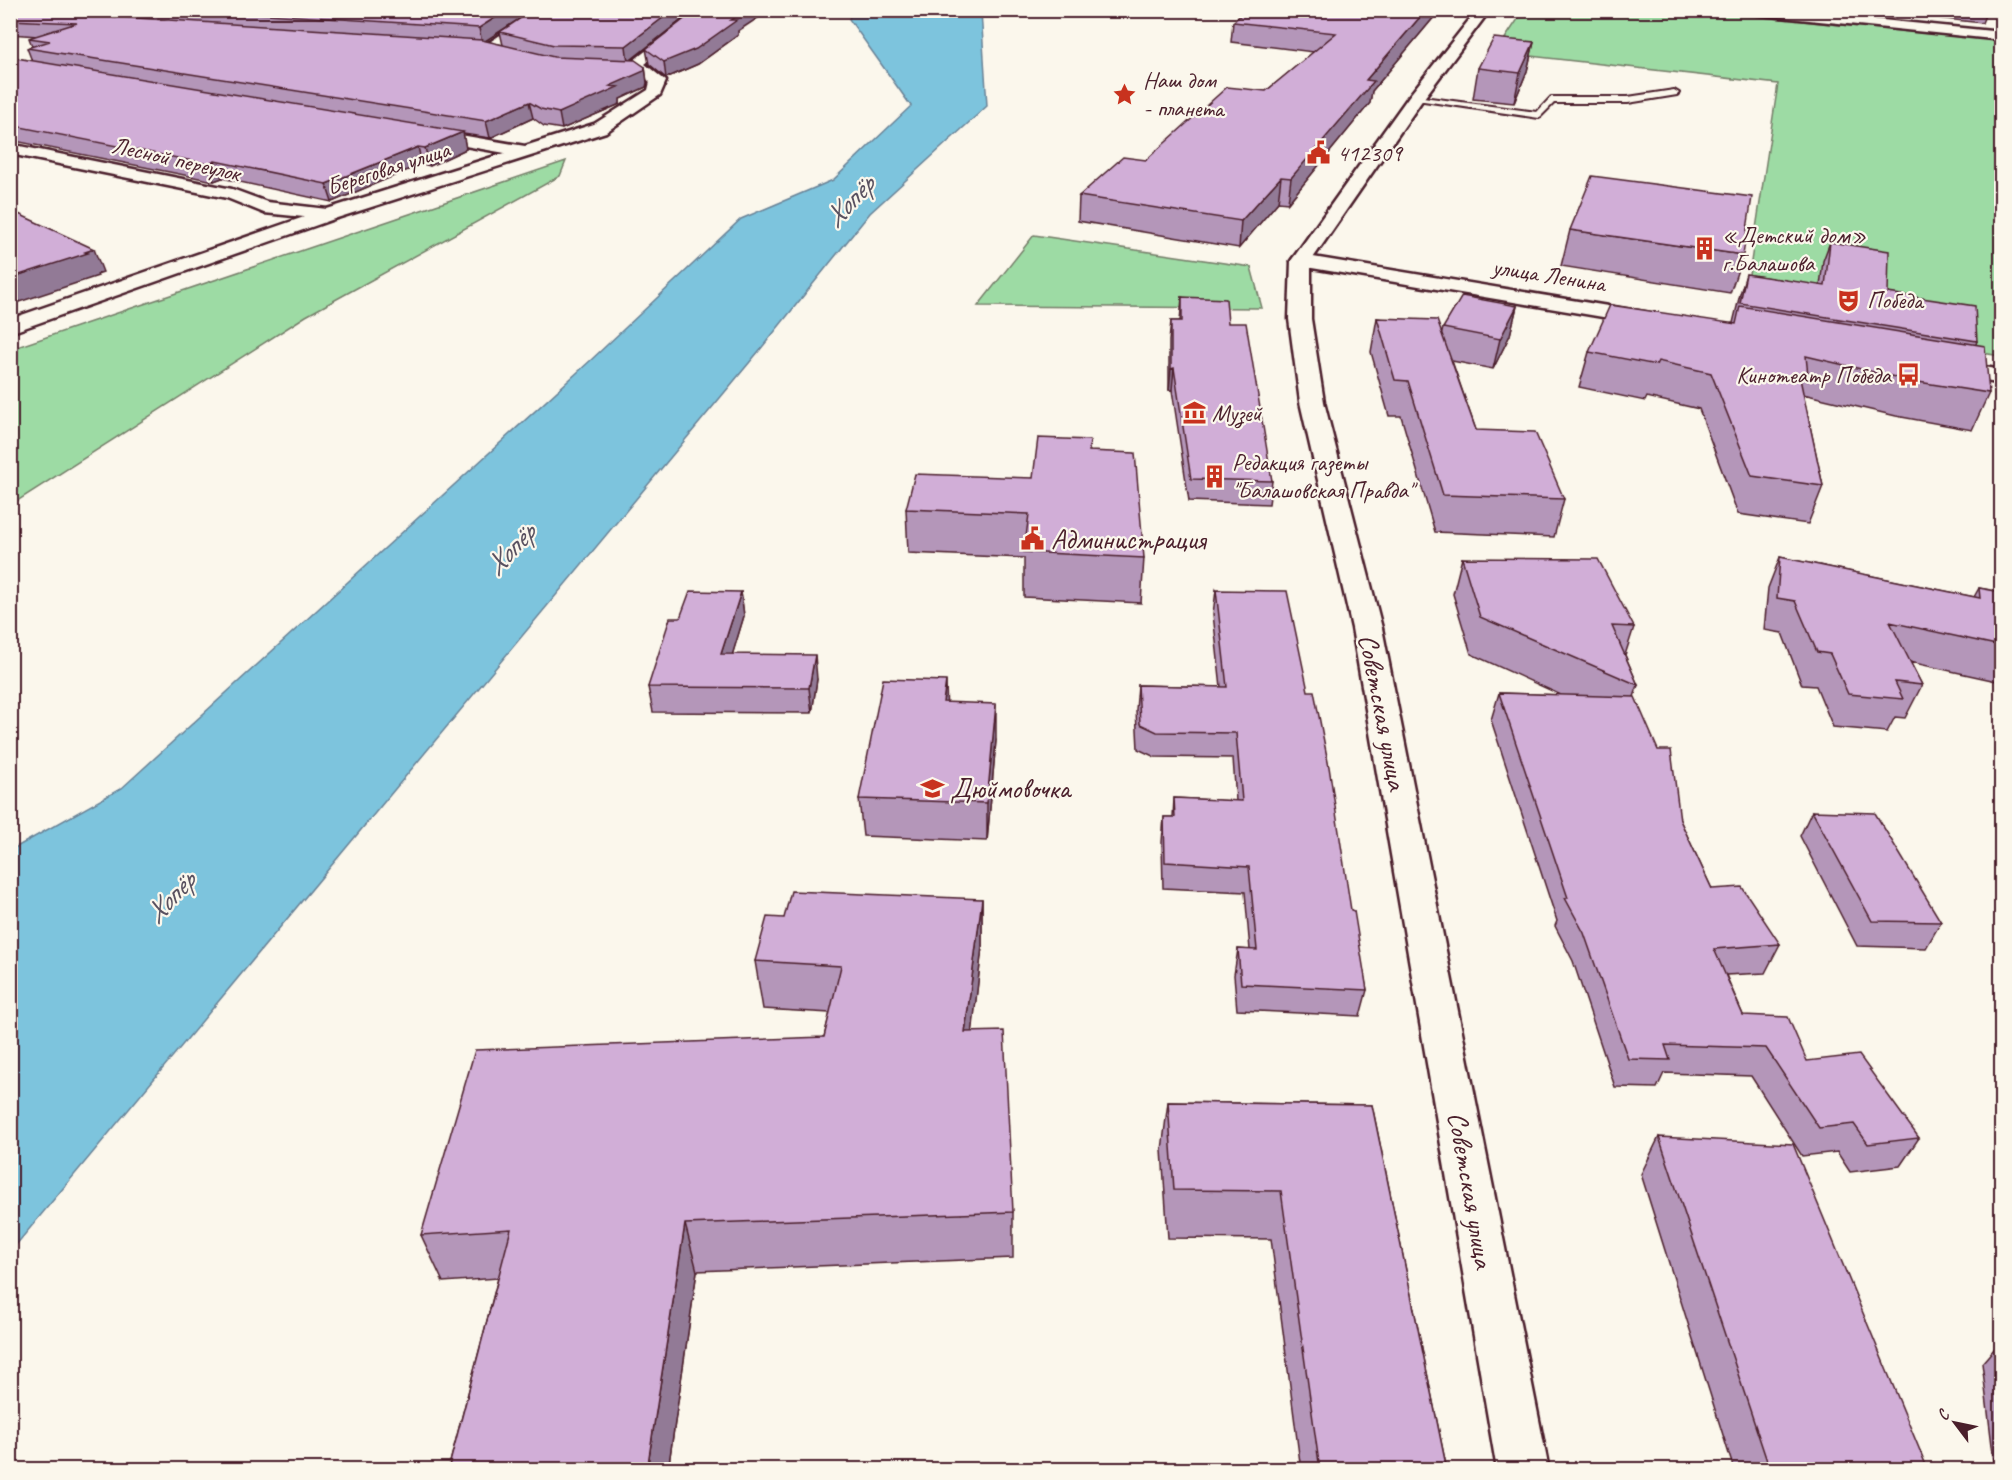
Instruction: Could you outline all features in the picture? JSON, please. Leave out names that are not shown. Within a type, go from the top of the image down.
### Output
[{"type":"street","points":[[505,53],[480,48],[548,10]]},
{"type":"street","points":[[640,68],[636,64],[707,10]]},
{"type":"street","points":[[1301,261],[1415,99],[1484,10]]},
{"type":"street","points":[[1742,10],[2001,36]]},
{"type":"street","points":[[620,68],[640,68]]},
{"type":"street","name":"Береговая улица","points":[[10,327],[330,214],[600,128],[656,92],[658,81],[640,68]]},
{"type":"street","points":[[408,131],[525,151]]},
{"type":"street","name":"Лесной переулок","points":[[10,149],[232,194],[264,207],[330,214]]},
{"type":"street","name":"улица Ленина","points":[[1301,261],[1674,323]]},
{"type":"street","name":"Советская улица","points":[[1301,261],[1300,320],[1312,402],[1367,628],[1523,1470]]},
{"type":"street","points":[[1920,363],[2001,377]]},
{"type":"lane","points":[[1415,99],[1539,115],[1551,100],[1628,100],[1674,93]]},
{"type":"green space","points":[[1524,10],[1701,11],[2001,41],[2001,356],[1743,314],[1778,84],[1496,52]]},
{"type":"green space","points":[[566,161],[560,176],[306,316],[11,505],[11,349]]},
{"type":"green space","points":[[1034,235],[1251,267],[1262,308],[978,306]]},
{"type":"water","name":"Хопёр","points":[[852,11],[981,11],[987,106],[870,213],[759,351],[11,1251],[11,850],[122,788],[591,360],[741,219],[833,180],[911,106],[849,19]]},
{"type":"building","points":[[10,10],[482,40],[554,57],[635,60],[645,67],[644,71],[610,86],[618,87],[559,113],[541,109],[529,102],[486,121],[27,48],[50,41],[29,38],[77,23],[10,20]]},
{"type":"building","points":[[207,10],[507,10],[479,28]]},
{"type":"building","points":[[533,10],[673,10],[626,46],[554,45],[500,32]]},
{"type":"building","points":[[696,10],[746,10],[731,20],[737,20],[696,49],[664,62],[646,49]]},
{"type":"building","points":[[1246,10],[1426,10],[1366,80],[1374,81],[1291,178],[1281,177],[1241,221],[1079,196],[1123,157],[1146,160],[1227,87],[1266,91],[1336,33],[1233,22]]},
{"type":"building","points":[[1494,38],[1534,42],[1520,73],[1478,68]]},
{"type":"building","points":[[10,57],[463,132],[425,148],[418,147],[326,184],[215,161],[208,164],[10,125]]},
{"type":"building","points":[[1592,176],[1752,197],[1743,255],[1570,230]]},
{"type":"building","points":[[10,210],[94,249],[85,252],[88,253],[10,278]]},
{"type":"building","points":[[1830,242],[1889,251],[1888,293],[1975,306],[1977,341],[1740,303],[1746,274],[1825,286]]},
{"type":"building","points":[[1462,296],[1517,306],[1500,339],[1443,328]]},
{"type":"building","points":[[1182,297],[1226,299],[1228,323],[1246,323],[1272,481],[1191,479],[1174,368],[1171,369],[1171,321],[1182,321]]},
{"type":"building","points":[[1610,305],[1736,324],[1740,306],[1985,346],[1989,393],[1912,381],[1806,356],[1808,375],[1799,374],[1823,486],[1752,476],[1711,373],[1658,361],[1656,365],[1589,352]]},
{"type":"building","points":[[1377,318],[1437,320],[1476,430],[1535,432],[1564,499],[1443,495],[1408,381],[1395,380]]},
{"type":"building","points":[[1038,438],[1090,440],[1089,451],[1135,453],[1144,558],[1024,552],[1029,514],[906,509],[915,474],[1033,478]]},
{"type":"building","points":[[1780,557],[1980,598],[1979,588],[2001,592],[2001,646],[1890,622],[1922,685],[1895,682],[1903,699],[1848,694],[1830,654],[1817,652],[1795,601],[1777,598]]},
{"type":"building","points":[[1462,558],[1598,559],[1634,627],[1612,626],[1638,685],[1480,617]]},
{"type":"building","points":[[1216,590],[1287,591],[1308,691],[1314,691],[1367,990],[1241,984],[1238,949],[1257,950],[1249,867],[1165,862],[1164,817],[1175,817],[1174,798],[1242,801],[1236,733],[1157,732],[1140,724],[1138,685],[1227,687]]},
{"type":"building","points":[[690,591],[741,592],[721,654],[815,655],[809,688],[648,687],[670,618],[680,618]]},
{"type":"building","name":"Дюймовочка","points":[[883,679],[946,681],[943,702],[996,704],[987,803],[859,799]]},
{"type":"building","points":[[1499,693],[1635,697],[1658,750],[1671,750],[1680,820],[1712,889],[1742,887],[1780,944],[1714,949],[1743,1015],[1788,1017],[1807,1061],[1859,1055],[1919,1138],[1868,1144],[1854,1124],[1819,1128],[1766,1048],[1665,1045],[1670,1060],[1628,1059],[1584,933],[1565,898],[1568,898]]},
{"type":"building","points":[[1812,811],[1875,813],[1941,922],[1872,921]]},
{"type":"building","points":[[791,891],[982,899],[965,1032],[1004,1031],[1013,1212],[685,1224],[647,1470],[448,1470],[511,1229],[421,1235],[475,1050],[824,1037],[841,966],[755,961],[767,917],[784,918]]},
{"type":"building","points":[[1168,1102],[1372,1105],[1447,1470],[1320,1470],[1281,1191],[1174,1190]]},
{"type":"building","points":[[1659,1137],[1793,1144],[1928,1470],[1770,1470]]},
{"type":"place","name":"Наш дом - планета","points":[[1125,94]]},
{"type":"place","name":"412309","points":[[1319,153]]},
{"type":"place","name":"«Детский дом» г.Балашова","points":[[1704,249]]},
{"type":"place","name":"Победа","points":[[1849,300]]},
{"type":"place","name":"Кинотеатр Победа","points":[[1909,375]]},
{"type":"place","name":"Музей","points":[[1194,413]]},
{"type":"place","name":"Редакция газеты \"Балашовская Правда\"","points":[[1214,476]]},
{"type":"place","name":"Администрация","points":[[1033,539]]},
{"type":"place","name":"Дюймовочка","points":[[932,788]]}]
